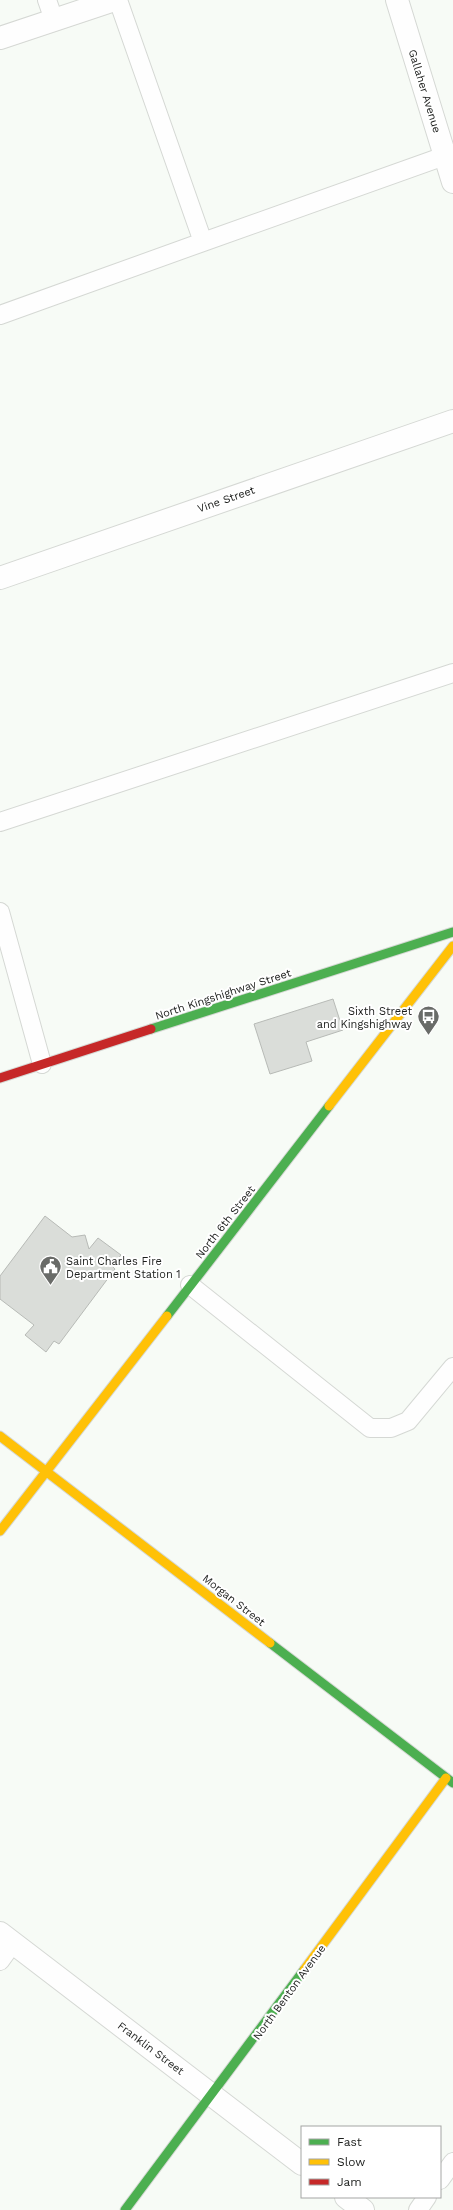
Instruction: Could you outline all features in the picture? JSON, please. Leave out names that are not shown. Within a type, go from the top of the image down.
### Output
[{"type":"street","points":[[0,38],[50,10],[114,0]]},
{"type":"street","name":"Gallaher Avenue","points":[[397,0],[449,154],[453,182]]},
{"type":"street","name":"Vine Street","points":[[0,578],[453,421]]},
{"type":"street","name":"North Kingshighway Street","points":[[0,1078],[453,932]]},
{"type":"street","name":"North 6th Street","points":[[0,1531],[45,1470],[453,946]]},
{"type":"street","name":"Morgan Street","points":[[0,1436],[451,1779]]},
{"type":"street","name":"North Benton Avenue","points":[[124,2210],[451,1779]]},
{"type":"street","name":"Franklin Street","points":[[7,1938],[301,2163]]},
{"type":"street","points":[[347,2198],[363,2210]]},
{"type":"lane","points":[[118,0],[202,242]]},
{"type":"lane","points":[[0,315],[202,242],[322,201],[449,154]]},
{"type":"lane","points":[[0,822],[453,673]]},
{"type":"lane","points":[[0,912],[42,1064]]},
{"type":"lane","points":[[190,1285],[370,1428],[391,1428],[408,1421],[453,1367]]},
{"type":"lane","points":[[0,1961],[7,1938]]},
{"type":"lane","points":[[441,2179],[453,2162]]},
{"type":"lane","points":[[418,2210],[426,2198]]},
{"type":"building","points":[[333,999],[343,1030],[306,1042],[312,1061],[270,1074],[254,1024]]},
{"type":"building","name":"Saint Charles Fire Department Station 1","points":[[45,1216],[72,1237],[85,1235],[89,1249],[98,1238],[121,1255],[112,1266],[115,1269],[59,1344],[54,1341],[46,1352],[25,1335],[34,1325],[0,1299],[0,1276]]},
{"type":"traffic: fast","points":[[151,1029],[453,932]]},
{"type":"traffic: fast","points":[[167,1316],[329,1106]]},
{"type":"traffic: fast","points":[[270,1643],[453,1783]]},
{"type":"traffic: fast","points":[[125,2210],[304,1970]]},
{"type":"traffic: slow","points":[[329,1106],[453,946]]},
{"type":"traffic: slow","points":[[0,1531],[167,1316]]},
{"type":"traffic: slow","points":[[0,1436],[270,1643]]},
{"type":"traffic: slow","points":[[304,1970],[446,1778]]},
{"type":"traffic: jam","points":[[0,1078],[151,1029]]},
{"type":"place","name":"Sixth Street and Kingshighway","points":[[428,1036]]},
{"type":"place","name":"Saint Charles Fire Department Station 1","points":[[51,1286]]}]
